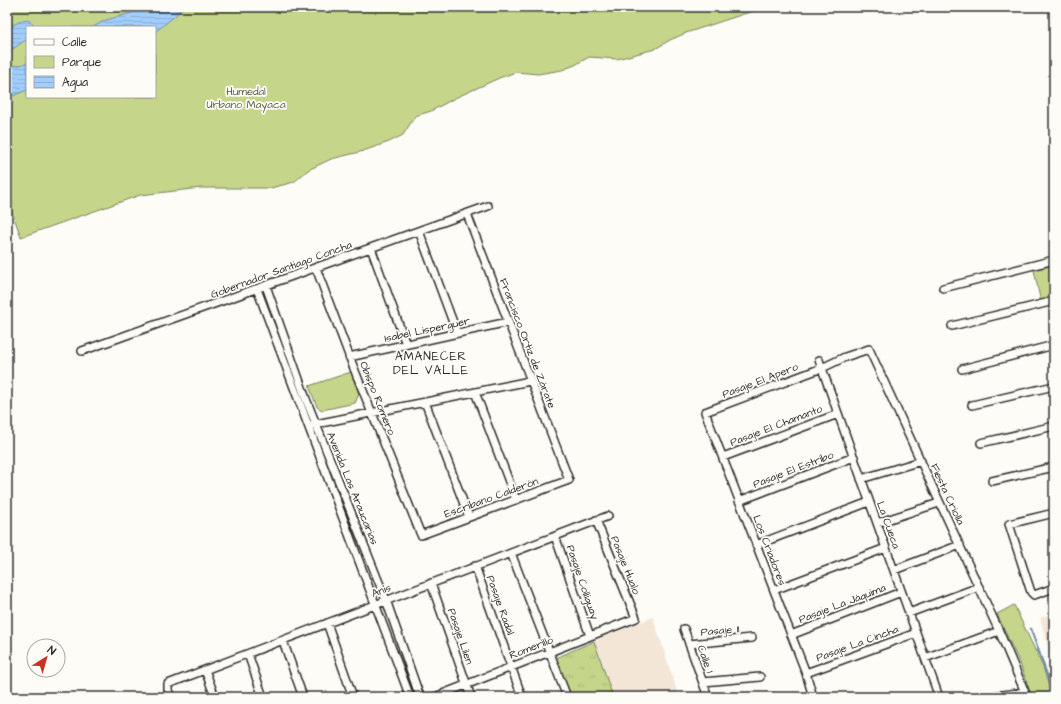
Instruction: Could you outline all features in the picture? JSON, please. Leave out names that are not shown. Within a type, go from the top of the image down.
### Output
[{"type":"street","name":"Gobernador Santiago Concha","points":[[82,352],[488,206]]},
{"type":"street","name":"Francisco Ortiz de Zárate","points":[[467,214],[569,480]]},
{"type":"street","points":[[419,231],[457,333]]},
{"type":"street","points":[[372,248],[406,344]]},
{"type":"street","points":[[943,288],[1054,260]]},
{"type":"street","name":"Obispo Romero","points":[[316,268],[349,357],[421,535]]},
{"type":"street","name":"Avenida Las Araucarias","points":[[266,286],[312,425],[375,604],[410,697]]},
{"type":"street","name":"Avenida Las Araucarias","points":[[257,289],[312,425],[386,600],[420,697]]},
{"type":"street","points":[[952,326],[1054,301]]},
{"type":"street","name":"Isabel Lisperguer","points":[[349,357],[508,322]]},
{"type":"street","points":[[962,369],[1054,345]]},
{"type":"street","name":"Fiesta Criolla","points":[[822,368],[846,357],[870,349],[939,503],[999,631],[1026,695]]},
{"type":"street","name":"La Cueca","points":[[819,360],[939,697]]},
{"type":"street","name":"Pasaje El Apero","points":[[705,412],[822,368]]},
{"type":"street","points":[[312,425],[530,381]]},
{"type":"street","points":[[972,405],[1054,388]]},
{"type":"street","points":[[475,392],[516,500]]},
{"type":"street","points":[[425,402],[468,518]]},
{"type":"street","name":"Los Criadores","points":[[705,412],[814,697]]},
{"type":"street","name":"Pasaje El Chamanto","points":[[723,458],[838,414]]},
{"type":"street","points":[[981,443],[1054,426]]},
{"type":"street","name":"Pasaje El Estribo","points":[[739,501],[854,457]]},
{"type":"street","points":[[861,479],[921,461]]},
{"type":"street","points":[[992,481],[1054,467]]},
{"type":"street","name":"Escribano Calderón","points":[[421,535],[569,480]]},
{"type":"street","points":[[756,545],[869,502]]},
{"type":"street","points":[[877,523],[939,503]]},
{"type":"street","points":[[1054,513],[1009,524],[1030,592],[1034,594],[1054,588]]},
{"type":"street","name":"Anis","points":[[170,697],[168,684],[608,516]]},
{"type":"street","name":"Pasaje Hualo","points":[[596,520],[636,618]]},
{"type":"street","name":"Pasaje Colliguay","points":[[555,536],[590,636]]},
{"type":"street","points":[[894,570],[960,545]]},
{"type":"street","points":[[774,590],[886,548]]},
{"type":"street","points":[[512,553],[567,697]]},
{"type":"street","name":"Pasaje Radal","points":[[475,566],[522,697]]},
{"type":"street","name":"Pasaje Lilen","points":[[431,583],[472,697]]},
{"type":"street","points":[[909,613],[979,588]]},
{"type":"street","name":"Pasaje La Jáquima","points":[[791,635],[901,592]]},
{"type":"street","name":"Romerillo","points":[[435,697],[636,618]]},
{"type":"street","points":[[327,623],[353,697]]},
{"type":"street","name":"Calle 1","points":[[684,629],[708,697]]},
{"type":"street","points":[[925,658],[999,631]]},
{"type":"street","name":"Pasaje La Cincha","points":[[806,673],[916,633]]},
{"type":"street","name":"Pasaje 11","points":[[689,644],[752,638]]},
{"type":"street","points":[[283,641],[304,697]]},
{"type":"street","points":[[248,654],[263,697]]},
{"type":"street","points":[[205,670],[215,697]]},
{"type":"street","points":[[703,682],[760,677]]},
{"type":"street","points":[[986,697],[1026,695]]},
{"type":"shaded area","points":[[1054,613],[1054,669],[1040,618]]},
{"type":"shaded area","points":[[653,617],[679,697],[613,697],[594,641]]},
{"type":"green space","name":"Humedal Urbano Mayaca","points":[[7,7],[765,7],[686,33],[655,49],[617,59],[589,57],[562,70],[538,74],[516,72],[499,78],[455,98],[431,111],[415,116],[403,135],[389,142],[360,152],[331,159],[308,170],[294,182],[271,188],[201,188],[140,195],[21,237],[7,198]]},
{"type":"green space","points":[[1054,265],[1054,300],[1041,303],[1034,270]]},
{"type":"green space","points":[[351,372],[359,394],[355,403],[322,410],[317,407],[309,386]]},
{"type":"green space","points":[[1014,605],[1043,667],[1052,697],[1032,697],[1021,666],[997,614]]},
{"type":"green space","points":[[594,641],[613,697],[571,697],[556,658]]},
{"type":"water","points":[[146,7],[183,7],[176,15],[156,31],[156,26],[95,26],[106,20],[142,10]]},
{"type":"water","points":[[28,20],[33,24],[33,26],[26,26],[26,40],[7,53],[7,28],[21,21]]},
{"type":"water","points":[[26,63],[26,90],[7,98],[7,66]]},
{"type":"waterway","points":[[1031,629],[1054,696]]},
{"type":"district","name":"AMANECER DEL VALLE","points":[[431,363]]}]
